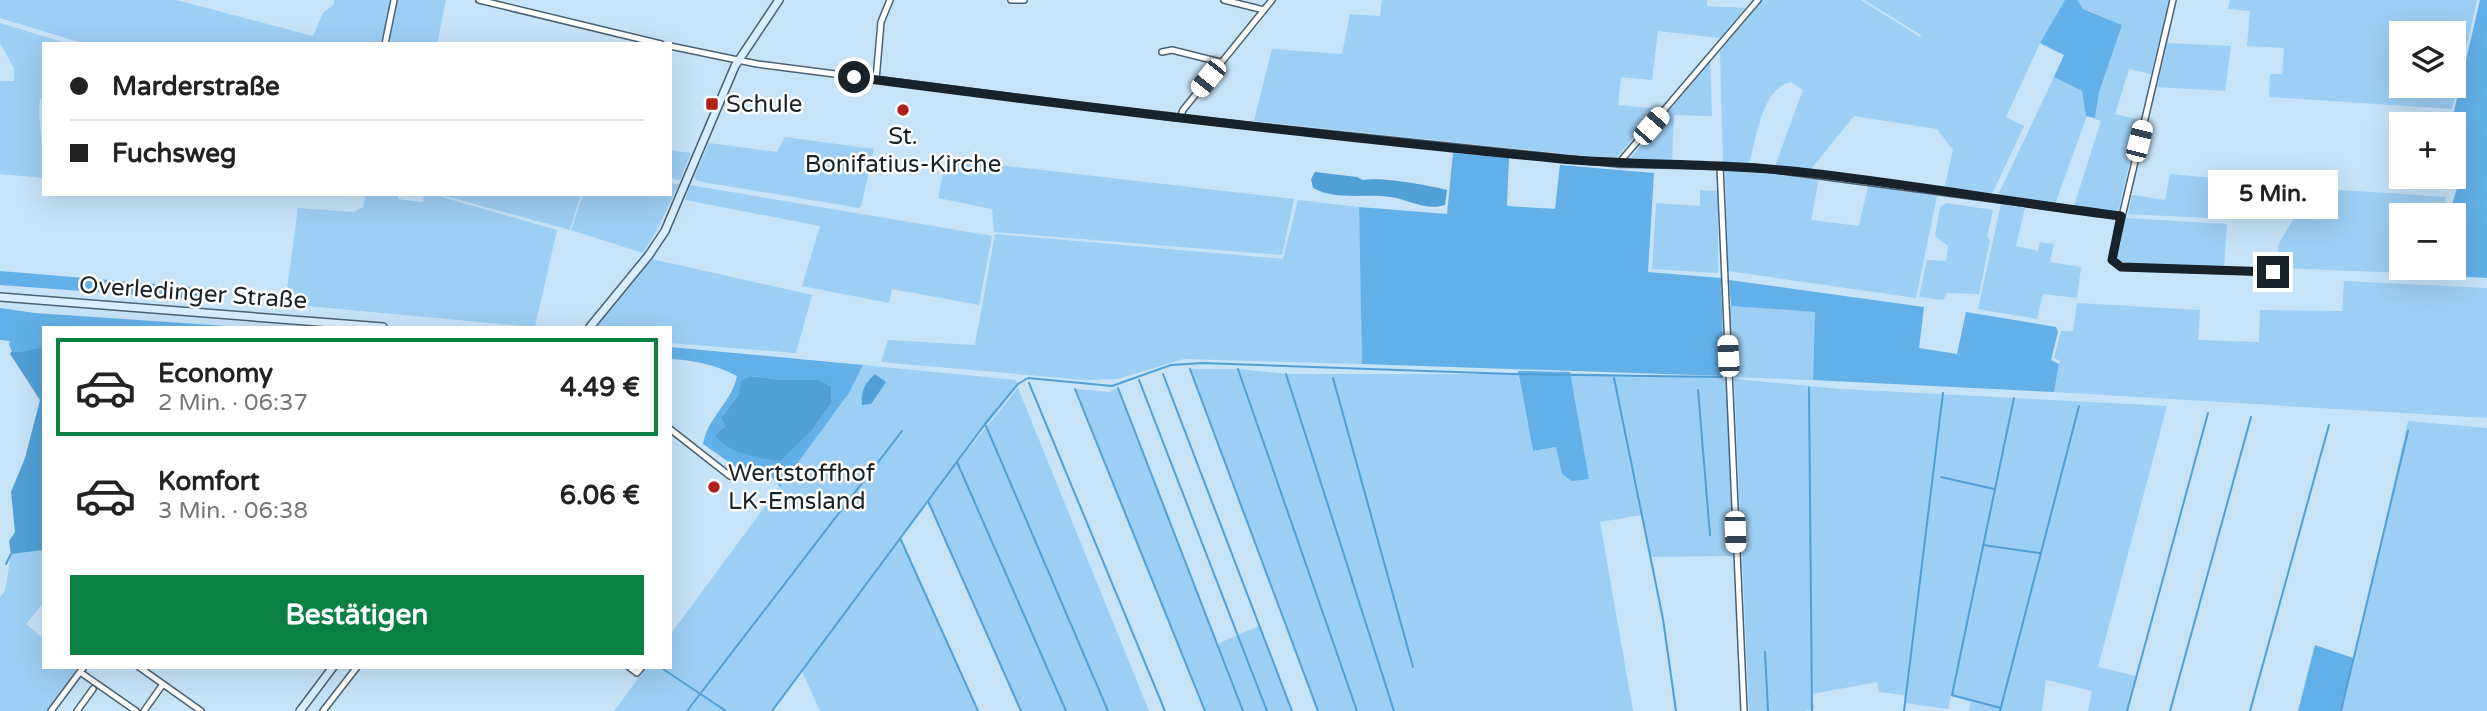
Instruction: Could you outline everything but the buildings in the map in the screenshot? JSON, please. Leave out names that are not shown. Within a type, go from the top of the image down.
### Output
[{"type":"street","points":[[385,42],[394,0]]},
{"type":"street","points":[[479,0],[653,42]]},
{"type":"street","points":[[591,326],[649,255],[665,231],[738,61],[779,0]]},
{"type":"street","points":[[876,80],[880,25],[890,0]]},
{"type":"street","points":[[1011,0],[1024,0]]},
{"type":"street","points":[[1224,0],[1264,10]]},
{"type":"street","points":[[1180,118],[1183,110],[1220,62],[1272,0]]},
{"type":"street","points":[[1618,164],[1758,0]]},
{"type":"street","points":[[2173,0],[2112,260],[2121,267],[2273,272]]},
{"type":"street","points":[[672,46],[738,61],[1180,118],[1618,164],[1752,167],[1812,173],[2121,216]]},
{"type":"street","points":[[1162,52],[1172,50],[1220,62]]},
{"type":"street","points":[[1720,167],[1744,711]]},
{"type":"street","name":"Overledinger Straße","points":[[0,297],[370,326]]},
{"type":"street","points":[[672,431],[730,476]]},
{"type":"street","points":[[51,711],[82,669],[136,711]]},
{"type":"street","points":[[142,669],[201,711]]},
{"type":"street","points":[[300,711],[332,669]]},
{"type":"street","points":[[323,711],[355,669]]},
{"type":"street","points":[[144,711],[163,684]]},
{"type":"street","points":[[77,711],[93,688]]},
{"type":"shaded area","points":[[0,0],[176,0],[313,36],[323,13],[334,4],[334,0],[391,0],[381,42],[78,42],[0,18]]},
{"type":"shaded area","points":[[397,0],[446,0],[437,42],[387,42]]},
{"type":"shaded area","points":[[1382,0],[1707,0],[1707,6],[1745,8],[1720,38],[1658,31],[1652,80],[1621,77],[1618,105],[1659,109],[1615,159],[1254,121],[1272,49],[1342,54],[1350,14],[1380,16]]},
{"type":"shaded area","points":[[1762,0],[1861,0],[1920,37],[1921,35],[1864,0],[2065,0],[2040,43],[2006,117],[2024,126],[1993,192],[1988,193],[1944,190],[1953,150],[1937,129],[1854,116],[1811,169],[1775,166],[1803,90],[1791,82],[1781,86],[1767,104],[1749,163],[1723,162],[1720,51]]},
{"type":"shaded area","points":[[2065,0],[2077,0],[2083,9],[2122,25],[2099,92],[2095,118],[2086,116],[2082,91],[2054,77],[2064,55],[2040,43]]},
{"type":"shaded area","points":[[2077,0],[2169,0],[2151,74],[2129,69],[2115,114],[2139,120],[2119,209],[2113,212],[2074,206],[2101,121],[2087,116],[2055,204],[2000,197],[1999,193],[2054,77],[2082,91],[2086,115],[2095,118],[2099,92],[2121,25],[2082,8]]},
{"type":"shaded area","points":[[2230,0],[2477,0],[2466,48],[2466,21],[2389,21],[2389,98],[2455,98],[2452,109],[2269,97],[2270,74],[2282,74],[2284,48],[2247,46],[2250,11],[2228,9]]},
{"type":"shaded area","points":[[2480,0],[2487,0],[2487,278],[2466,277],[2466,203],[2453,203],[2457,189],[2466,189],[2466,112],[2454,112],[2457,98],[2466,98],[2466,60]]},
{"type":"shaded area","points":[[0,23],[62,42],[42,42],[42,99],[39,110],[42,178],[0,174],[0,81],[14,81],[14,68],[0,43]]},
{"type":"shaded area","points":[[2167,43],[2231,46],[2225,91],[2157,87]]},
{"type":"shaded area","points":[[1710,61],[1712,116],[1674,115],[1672,161],[1630,159]]},
{"type":"shaded area","points":[[785,137],[874,149],[861,207],[697,181],[694,177],[709,143],[777,152]]},
{"type":"shaded area","points":[[672,150],[691,153],[680,180],[672,178]]},
{"type":"shaded area","points":[[1453,153],[1509,158],[1507,206],[1555,209],[1560,165],[1654,173],[1648,272],[1721,278],[1724,376],[1362,364],[1359,207],[1447,214]]},
{"type":"shaded area","points":[[946,159],[1294,199],[1282,255],[994,232],[992,209],[938,198]]},
{"type":"shaded area","points":[[1725,170],[1819,179],[1811,220],[1859,226],[1868,186],[1937,196],[1916,298],[1728,271]]},
{"type":"shaded area","points":[[1315,172],[1363,180],[1401,181],[1447,190],[1445,205],[1432,207],[1391,197],[1341,196],[1322,192],[1313,188],[1311,179]]},
{"type":"shaded area","points":[[2170,174],[2256,182],[2254,202],[2228,219],[2128,214],[2132,195],[2165,200]]},
{"type":"shaded area","points":[[672,183],[679,184],[643,253],[571,230],[582,196],[672,196]]},
{"type":"shaded area","points":[[690,185],[992,236],[979,305],[892,289],[889,303],[802,286],[820,226],[685,200]]},
{"type":"shaded area","points":[[2312,188],[2446,197],[2445,203],[2389,203],[2389,272],[2277,268],[2278,245]]},
{"type":"shaded area","points":[[1700,190],[1718,191],[1718,273],[1652,269],[1656,203],[1700,206]]},
{"type":"shaded area","points":[[366,196],[398,196],[398,199],[423,202],[424,196],[439,196],[557,230],[535,326],[285,304],[298,208],[354,212],[363,207]]},
{"type":"shaded area","points":[[445,196],[580,196],[570,230]]},
{"type":"shaded area","points":[[1298,200],[1359,207],[1362,364],[1184,359],[1117,379],[1085,380],[881,362],[888,340],[975,345],[995,234],[1283,259]]},
{"type":"shaded area","points":[[1947,203],[1993,210],[1979,294],[1947,293],[1943,300],[1919,297],[1927,260],[1946,261],[1948,246],[1935,236],[1940,207]]},
{"type":"shaded area","points":[[2001,204],[2025,208],[2016,246],[2038,251],[2040,242],[2054,244],[2050,262],[2081,267],[2077,298],[2043,294],[2037,319],[1978,309]]},
{"type":"shaded area","points":[[2126,218],[2227,224],[2224,267],[2125,263],[2118,260],[2116,251]]},
{"type":"shaded area","points":[[652,259],[812,295],[796,353],[672,343],[672,326],[596,326]]},
{"type":"shaded area","points":[[0,271],[218,289],[217,301],[0,285]]},
{"type":"shaded area","points":[[1729,280],[1924,307],[1919,348],[1957,354],[1966,312],[2056,327],[2058,332],[2051,360],[2059,364],[2054,392],[1813,380],[1815,312],[1731,306]]},
{"type":"shaded area","points":[[2344,281],[2487,288],[2487,418],[2054,392],[2060,361],[2054,358],[2061,331],[2073,331],[2077,303],[2200,310],[2198,340],[2259,342],[2260,310],[2342,311]]},
{"type":"shaded area","points":[[1731,306],[1815,312],[1813,380],[1732,377]]},
{"type":"shaded area","points":[[0,308],[35,313],[226,326],[42,326],[42,346],[20,352],[12,351],[10,341],[0,340]]},
{"type":"shaded area","points":[[42,346],[42,550],[11,554],[9,541],[15,532],[11,492],[25,458],[40,400],[10,354],[12,351],[20,352]]},
{"type":"shaded area","points":[[672,347],[863,365],[849,393],[780,487],[764,468],[752,466],[743,472],[703,444],[709,426],[730,394],[737,376],[705,364],[672,359]],"holes":[[[751,376],[831,387],[832,403],[812,430],[716,436],[725,426],[721,418]]]},
{"type":"shaded area","points":[[863,365],[1016,380],[1018,384],[947,476],[1018,388],[1149,711],[1021,711],[928,501],[900,538],[977,711],[820,711],[802,671],[772,711],[614,711],[646,669],[672,669],[672,632],[849,393]]},
{"type":"shaded area","points":[[1190,369],[1238,369],[1286,374],[1518,374],[1533,451],[1556,447],[1562,473],[1589,479],[1570,373],[1726,378],[1733,556],[1651,557],[1642,515],[1600,522],[1633,711],[1318,711]]},
{"type":"shaded area","points":[[1518,371],[1570,372],[1589,479],[1572,481],[1562,474],[1556,447],[1533,451]]},
{"type":"shaded area","points":[[875,374],[886,382],[871,404],[862,405],[864,388]]},
{"type":"shaded area","points":[[751,376],[780,380],[818,380],[831,387],[832,403],[812,430],[780,461],[736,451],[715,436],[725,426],[721,418],[739,395],[741,381]]},
{"type":"shaded area","points":[[1734,379],[1842,389],[2167,406],[2098,667],[2136,676],[2127,711],[2088,711],[2092,691],[2046,680],[2042,711],[1969,711],[1971,702],[1951,696],[1948,709],[1905,703],[1904,695],[1879,692],[1877,682],[1812,694],[1814,709],[1749,711]]},
{"type":"shaded area","points":[[1118,388],[1217,644],[1259,626],[1292,711],[1205,711],[1075,389],[1109,392]]},
{"type":"shaded area","points":[[2408,421],[2487,428],[2487,711],[2342,711]]},
{"type":"shaded area","points":[[42,550],[42,604],[26,624],[42,637],[42,669],[78,669],[47,711],[0,711],[0,597],[5,591],[11,554]]},
{"type":"shaded area","points":[[2315,645],[2353,658],[2342,711],[2298,711]]},
{"type":"waterway","points":[[772,711],[985,424],[1018,384],[1028,378],[1112,386],[1171,365],[1203,363],[1512,374],[1722,377]]},
{"type":"waterway","points":[[1190,369],[1318,711]]},
{"type":"waterway","points":[[1238,369],[1357,711]]},
{"type":"waterway","points":[[1163,374],[1292,711]]},
{"type":"waterway","points":[[1286,374],[1394,711]]},
{"type":"waterway","points":[[1333,378],[1413,667]]},
{"type":"waterway","points":[[1614,378],[1663,619],[1676,711]]},
{"type":"waterway","points":[[1139,380],[1267,711]]},
{"type":"waterway","points":[[1029,383],[1165,711]]},
{"type":"waterway","points":[[1118,388],[1243,711]]},
{"type":"waterway","points":[[1809,388],[1812,711]]},
{"type":"waterway","points":[[1075,389],[1205,711]]},
{"type":"waterway","points":[[1698,390],[1710,535]]},
{"type":"waterway","points":[[1904,711],[1943,393]]},
{"type":"waterway","points":[[2001,708],[1952,695],[2014,398]]},
{"type":"waterway","points":[[2000,711],[2079,406]]},
{"type":"waterway","points":[[2127,711],[2208,413]]},
{"type":"waterway","points":[[2170,711],[2251,417]]},
{"type":"waterway","points":[[2250,711],[2329,425]]},
{"type":"waterway","points":[[986,426],[1108,711]]},
{"type":"waterway","points":[[687,711],[902,431]]},
{"type":"waterway","points":[[2341,711],[2408,431]]},
{"type":"waterway","points":[[957,462],[1066,711]]},
{"type":"waterway","points":[[1941,477],[1994,489]]},
{"type":"waterway","points":[[928,501],[1021,711]]},
{"type":"waterway","points":[[901,540],[978,711]]},
{"type":"waterway","points":[[1983,545],[2040,553]]},
{"type":"waterway","points":[[6,564],[11,554]]},
{"type":"waterway","points":[[1765,652],[1768,711]]},
{"type":"waterway","points":[[663,669],[726,711]]},
{"type":"place","name":"Schule","points":[[712,104]]},
{"type":"place","name":"St. Bonifatius-Kirche","points":[[903,110]]},
{"type":"place","name":"Wertstoffhof LK-Emsland","points":[[714,487]]},
{"type":"route","points":[[854,77],[1170,117],[1488,152],[1618,164],[1752,167],[1812,173],[2121,216],[2112,254],[2112,260],[2121,267],[2273,272]]}]
